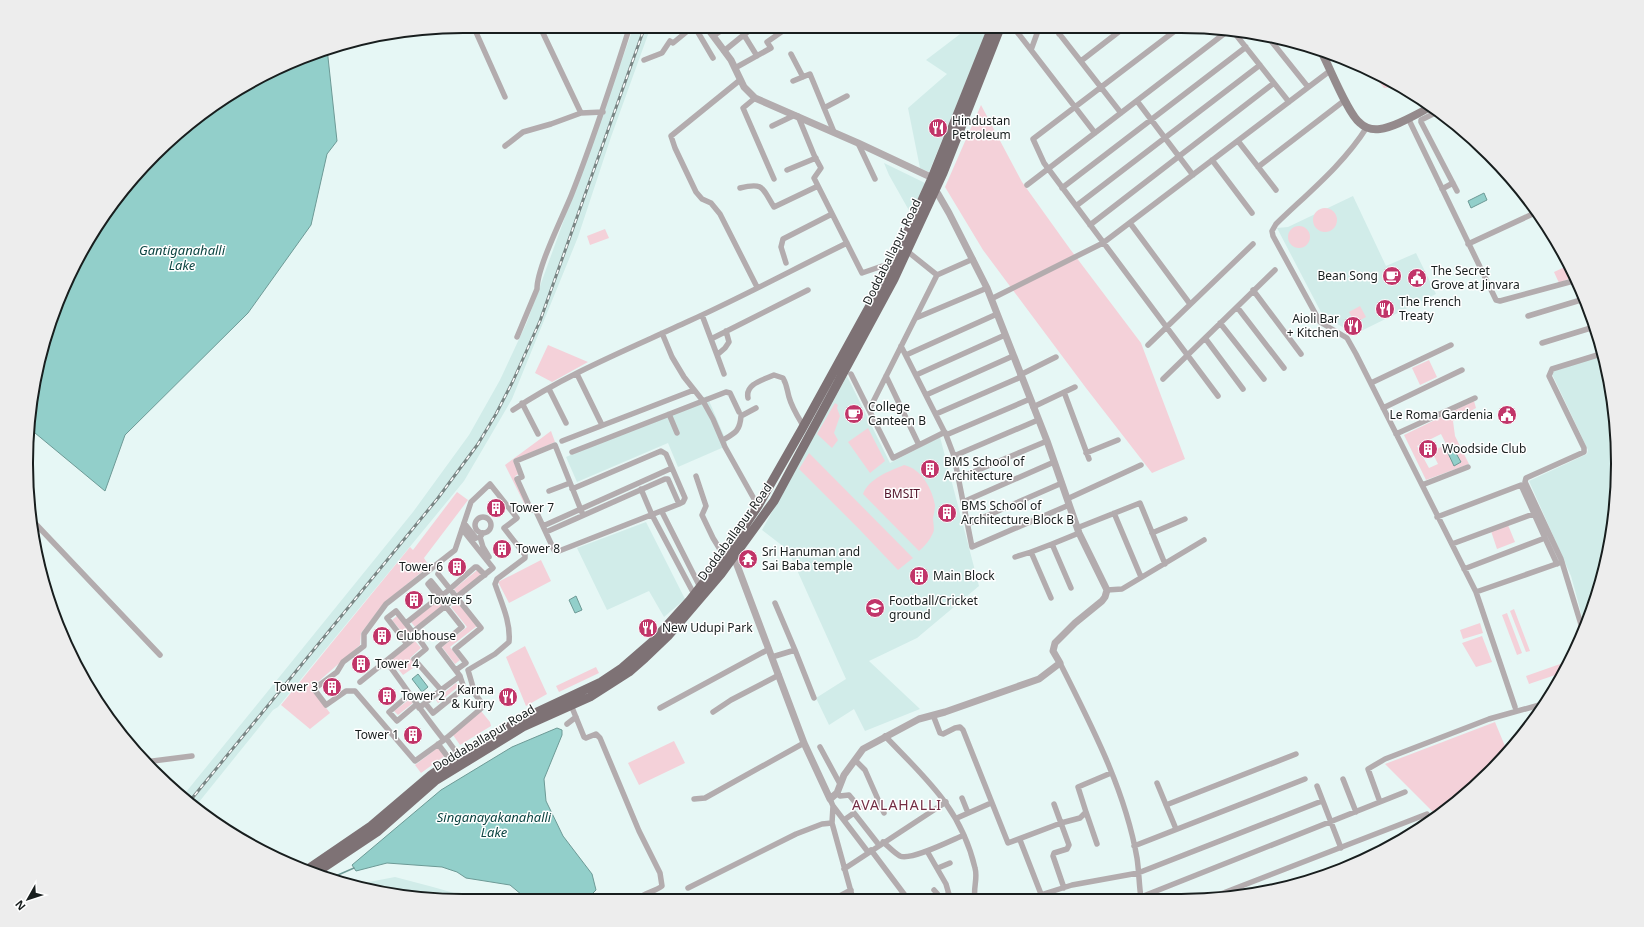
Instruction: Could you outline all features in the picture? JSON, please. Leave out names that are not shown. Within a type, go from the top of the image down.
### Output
[{"type":"main road","name":"Doddaballapur Road","points":[[936,180],[990,33]]},
{"type":"main road","name":"Doddaballapur Road","points":[[316,867],[377,832],[435,781],[523,728],[605,688],[629,672],[645,658],[687,615],[729,554],[758,506],[804,427],[894,262],[936,180],[998,33]]},
{"type":"main road","points":[[1324,58],[1345,100],[1358,122],[1367,127],[1378,129],[1388,127],[1425,109]]},
{"type":"main road","name":"Doddaballapur Road","points":[[316,867],[371,826],[431,775],[455,758],[522,719],[600,682],[622,668],[652,642],[774,501],[865,334],[907,250],[931,190]]},
{"type":"street","points":[[476,33],[505,97]]},
{"type":"street","points":[[543,33],[581,113]]},
{"type":"street","points":[[517,337],[537,289],[537,282],[548,252],[602,112],[628,33]]},
{"type":"street","points":[[644,60],[662,53],[670,41],[673,43],[685,33]]},
{"type":"street","points":[[698,33],[713,58]]},
{"type":"street","points":[[711,33],[735,68],[744,87],[755,98],[834,132],[936,180]]},
{"type":"street","points":[[714,36],[718,33]]},
{"type":"street","points":[[735,68],[771,48],[767,42],[780,33]]},
{"type":"street","points":[[1018,33],[1095,133]]},
{"type":"street","points":[[1031,50],[1038,33]]},
{"type":"street","points":[[1081,62],[1117,33]]},
{"type":"street","points":[[1172,33],[1033,140],[1048,169],[1218,396]]},
{"type":"street","points":[[1059,34],[1121,113]]},
{"type":"street","points":[[724,52],[744,35],[757,56]]},
{"type":"street","points":[[1027,185],[1222,35]]},
{"type":"street","points":[[1238,37],[1289,102]]},
{"type":"street","points":[[1273,43],[1308,87]]},
{"type":"street","points":[[1062,188],[1246,47]]},
{"type":"street","points":[[791,54],[803,76]]},
{"type":"street","points":[[1076,206],[1260,65]]},
{"type":"street","points":[[991,300],[1103,244],[1330,70]]},
{"type":"street","points":[[793,81],[810,74],[834,132]]},
{"type":"street","points":[[740,80],[671,136],[675,148],[696,192],[702,199],[711,203],[720,214],[757,287]]},
{"type":"street","points":[[1090,225],[1274,83]]},
{"type":"street","points":[[824,108],[847,96]]},
{"type":"street","points":[[755,98],[743,108],[774,179]]},
{"type":"street","points":[[1258,167],[1345,100]]},
{"type":"street","points":[[1137,101],[1193,175]]},
{"type":"street","points":[[504,146],[523,132],[581,113],[602,112]]},
{"type":"street","points":[[1432,114],[1423,118],[1421,122],[1457,192]]},
{"type":"street","points":[[772,126],[796,116]]},
{"type":"street","points":[[796,116],[822,168],[814,178],[862,273],[894,262]]},
{"type":"street","points":[[1408,118],[1496,300],[1500,301],[1571,282]]},
{"type":"street","points":[[1367,127],[1350,151],[1276,224],[1272,231],[1273,236],[1320,322],[1347,338],[1371,383],[1476,592],[1515,706]]},
{"type":"street","points":[[1238,140],[1276,190]]},
{"type":"street","points":[[858,143],[875,179]]},
{"type":"street","points":[[787,170],[816,158]]},
{"type":"street","points":[[1212,160],[1252,213]]},
{"type":"street","points":[[1442,189],[1453,183]]},
{"type":"street","points":[[740,188],[754,184],[762,188],[774,207],[818,186]]},
{"type":"street","points":[[931,190],[938,194],[949,212],[987,288],[1020,376],[1047,441],[1078,530],[1107,590],[1106,597],[1075,623],[1055,643],[1053,651],[1103,752],[1127,817],[1134,846],[1141,894]]},
{"type":"street","points":[[786,263],[782,247],[783,239],[832,214]]},
{"type":"street","points":[[1468,244],[1531,215]]},
{"type":"street","points":[[1130,223],[1190,304]]},
{"type":"street","points":[[513,410],[549,388],[577,374],[702,315],[847,243]]},
{"type":"street","points":[[1148,345],[1253,244]]},
{"type":"street","points":[[907,250],[937,275]]},
{"type":"street","points":[[869,410],[937,275],[973,259]]},
{"type":"street","points":[[1163,379],[1274,270]]},
{"type":"street","points":[[916,318],[987,288]]},
{"type":"street","points":[[711,339],[808,290]]},
{"type":"street","points":[[1254,290],[1301,354]]},
{"type":"street","points":[[1528,316],[1578,300]]},
{"type":"street","points":[[1237,307],[1284,368]]},
{"type":"street","points":[[906,355],[997,314]]},
{"type":"street","points":[[702,315],[724,374]]},
{"type":"street","points":[[1220,323],[1264,379]]},
{"type":"street","points":[[1542,343],[1589,329]]},
{"type":"street","points":[[717,355],[729,342],[726,331]]},
{"type":"street","points":[[662,333],[672,357],[703,401],[758,506]]},
{"type":"street","points":[[916,375],[1005,335]]},
{"type":"street","points":[[1205,338],[1243,389]]},
{"type":"street","points":[[1371,383],[1451,345]]},
{"type":"street","points":[[901,346],[936,414],[954,456],[972,547],[1141,466]]},
{"type":"street","points":[[1580,623],[1559,564],[1525,482],[1526,478],[1584,452],[1584,448],[1548,376],[1552,369],[1597,355]]},
{"type":"street","points":[[926,395],[1013,356]]},
{"type":"street","points":[[936,414],[1020,376],[1056,357]]},
{"type":"street","points":[[1383,408],[1462,370]]},
{"type":"street","points":[[577,374],[602,425]]},
{"type":"street","points":[[851,374],[893,458],[945,433],[1030,399]]},
{"type":"street","points":[[748,398],[747,393],[751,386],[774,375],[783,378],[787,385],[788,396],[804,427]]},
{"type":"street","points":[[886,376],[919,445]]},
{"type":"street","points":[[1033,407],[1075,387]]},
{"type":"street","points":[[549,388],[566,422]]},
{"type":"street","points":[[562,441],[694,390]]},
{"type":"street","points":[[572,452],[729,392],[739,412]]},
{"type":"street","points":[[1064,392],[1088,456],[1118,440]]},
{"type":"street","points":[[1396,434],[1475,398]]},
{"type":"street","points":[[522,404],[538,434]]},
{"type":"street","points":[[723,440],[736,432],[743,414],[756,408]]},
{"type":"street","points":[[669,414],[677,433]]},
{"type":"street","points":[[954,456],[1038,420]]},
{"type":"street","points":[[959,478],[1047,441]]},
{"type":"street","points":[[549,491],[571,486],[660,451],[666,454],[685,498],[680,504],[662,512],[559,551],[554,550],[535,509],[530,510],[517,479],[522,476],[516,461],[555,445],[571,486],[583,515]]},
{"type":"street","points":[[963,502],[1054,462]]},
{"type":"street","points":[[1422,485],[1468,467]]},
{"type":"street","points":[[543,526],[580,508],[672,468]]},
{"type":"street","points":[[696,476],[706,506],[702,515],[712,538],[729,554],[769,649],[804,743],[831,802],[904,894]]},
{"type":"street","points":[[546,532],[641,489],[668,479],[680,504]]},
{"type":"street","points":[[490,484],[517,518],[504,528],[525,555],[525,558],[497,579],[495,584],[507,619],[510,635],[509,642],[495,654],[468,670],[475,694],[484,706],[416,761],[355,691],[346,690],[326,705],[314,689],[337,672],[343,662],[364,646],[364,634],[386,604],[455,550],[463,526],[472,502],[490,484]]},
{"type":"street","points":[[968,524],[1062,484]]},
{"type":"street","points":[[1438,516],[1521,485],[1533,514],[1559,564]]},
{"type":"street","points":[[641,489],[652,515],[694,594]]},
{"type":"street","points":[[1015,557],[1052,544],[1114,513],[1140,503],[1165,564]]},
{"type":"street","points":[[662,512],[700,586]]},
{"type":"street","points":[[1114,513],[1141,577]]},
{"type":"street","points":[[1452,544],[1533,514]]},
{"type":"street","points":[[1152,533],[1185,519]]},
{"type":"street","points":[[463,526],[476,538]]},
{"type":"street","points":[[463,526],[493,568]]},
{"type":"street","points":[[38,527],[160,655]]},
{"type":"street","points":[[483,533],[480,537],[480,541],[487,556],[494,565],[493,568]]},
{"type":"street","points":[[1464,569],[1545,538]]},
{"type":"street","points":[[1107,590],[1122,589],[1204,540]]},
{"type":"street","points":[[1052,544],[1071,588]]},
{"type":"street","points":[[1031,552],[1051,598]]},
{"type":"street","points":[[1476,592],[1559,564]]},
{"type":"street","points":[[406,623],[450,589],[475,567],[477,567],[485,575]]},
{"type":"street","points":[[360,682],[407,644],[415,634],[456,597],[493,568]]},
{"type":"street","points":[[438,574],[481,628],[455,649],[466,663],[456,670]]},
{"type":"street","points":[[425,703],[433,713],[464,688],[460,676],[438,647],[462,627],[440,596]]},
{"type":"street","points":[[775,603],[814,698]]},
{"type":"street","points":[[407,644],[387,618],[396,611],[426,648],[414,659],[441,690]]},
{"type":"street","points":[[660,708],[769,649]]},
{"type":"street","points":[[772,657],[795,650]]},
{"type":"street","points":[[386,662],[418,706],[445,739],[455,758]]},
{"type":"street","points":[[852,894],[832,823],[831,802],[837,793],[844,775],[863,749],[919,719],[1039,679],[1060,663]]},
{"type":"street","points":[[713,712],[731,700],[779,675]]},
{"type":"street","points":[[410,694],[389,712],[397,721],[418,706],[425,703],[460,676]]},
{"type":"street","points":[[571,705],[584,737],[586,738],[596,734],[600,738],[639,832],[660,873],[662,886],[646,894]]},
{"type":"street","points":[[1380,802],[1368,769],[1385,760],[1489,719],[1536,706]]},
{"type":"street","points":[[933,715],[940,733],[943,734],[955,728],[964,730],[1006,842],[1009,844],[1061,823],[1080,818],[1086,812]]},
{"type":"street","points":[[567,724],[576,717]]},
{"type":"street","points":[[885,736],[926,779],[946,802],[957,818],[976,869],[975,894]]},
{"type":"street","points":[[694,799],[705,798],[804,743]]},
{"type":"street","points":[[438,744],[455,758]]},
{"type":"street","points":[[820,747],[840,784]]},
{"type":"street","points":[[1166,804],[1296,754]]},
{"type":"street","points":[[153,761],[192,756]]},
{"type":"street","points":[[855,760],[865,770],[884,813]]},
{"type":"street","points":[[1097,844],[1078,787],[1111,773]]},
{"type":"street","points":[[1134,846],[1305,779]]},
{"type":"street","points":[[1343,779],[1356,812]]},
{"type":"street","points":[[1157,783],[1176,829]]},
{"type":"street","points":[[1317,786],[1341,848]]},
{"type":"street","points":[[1151,894],[1405,792]]},
{"type":"street","points":[[837,793],[840,796],[849,795],[860,808]]},
{"type":"street","points":[[962,798],[968,813]]},
{"type":"street","points":[[1048,894],[1064,888],[1138,873],[1322,801]]},
{"type":"street","points":[[844,868],[946,802]]},
{"type":"street","points":[[957,818],[991,802]]},
{"type":"street","points":[[1054,804],[1068,847],[1054,853],[1053,856],[1064,888]]},
{"type":"street","points":[[844,820],[854,813],[881,843],[900,856],[927,851],[964,835]]},
{"type":"street","points":[[1229,891],[1427,814]]},
{"type":"street","points":[[688,888],[796,834],[822,824],[832,823]]},
{"type":"street","points":[[1020,840],[1045,894]]},
{"type":"street","points":[[927,851],[938,868],[946,884],[948,894]]},
{"type":"street","points":[[938,868],[950,863]]},
{"type":"street","points":[[843,894],[851,890]]},
{"type":"street","points":[[934,890],[938,894]]},
{"type":"shaded area","points":[[632,33],[649,33],[611,137],[578,237],[512,399],[464,481],[278,707],[273,710],[198,803],[186,792],[413,512],[469,435],[500,380],[527,322]]},
{"type":"shaded area","points":[[961,33],[986,33],[929,172],[920,168],[908,108],[947,74],[926,60]]},
{"type":"shaded area","points":[[884,163],[925,183],[911,214],[889,175]]},
{"type":"shaded area","points":[[1353,196],[1386,266],[1416,253],[1436,294],[1355,334],[1323,316],[1277,228],[1288,227]]},
{"type":"shaded area","points":[[1597,357],[1603,380],[1607,407],[1611,464],[1607,520],[1603,547],[1596,575],[1582,617],[1571,576],[1529,481],[1587,454],[1588,450],[1552,374],[1554,371]]},
{"type":"shaded area","points":[[847,376],[890,463],[940,437],[979,586],[917,638],[869,661],[920,709],[865,731],[854,709],[829,725],[816,698],[846,679],[788,550],[762,530]]},
{"type":"shaded area","points":[[707,396],[727,443],[724,447],[678,467],[668,443],[577,482],[566,457]]},
{"type":"shaded area","points":[[646,522],[685,599],[664,617],[649,591],[607,610],[577,548]]},
{"type":"shaded area","points":[[395,877],[457,894],[407,890],[380,886],[368,883]]},
{"type":"green space","points":[[1379,81],[1389,87],[1384,88]]},
{"type":"green space","points":[[981,105],[1022,182],[1070,249],[1141,343],[1185,459],[1152,473],[1086,388],[983,250],[945,187]]},
{"type":"green space","points":[[1325,208],[1334,211],[1337,220],[1334,229],[1325,232],[1316,229],[1313,220],[1316,211]]},
{"type":"green space","points":[[1299,226],[1307,229],[1310,237],[1307,245],[1299,248],[1291,245],[1288,237],[1291,229]]},
{"type":"green space","points":[[605,229],[609,238],[590,245],[587,236]]},
{"type":"green space","points":[[1564,267],[1569,278],[1559,283],[1554,272]]},
{"type":"green space","points":[[1360,306],[1366,317],[1355,323],[1349,312]]},
{"type":"green space","points":[[548,345],[588,362],[552,382],[535,373]]},
{"type":"green space","points":[[1429,360],[1437,377],[1420,385],[1412,368]]},
{"type":"green space","points":[[1474,401],[1476,408],[1453,421],[1455,436],[1469,464],[1426,480],[1404,435]],"holes":[[[1441,434],[1446,444],[1432,452],[1438,464],[1429,468],[1417,446]]]},
{"type":"green space","points":[[835,403],[838,405],[837,408],[840,416],[834,433],[838,440],[832,448],[817,434]]},
{"type":"green space","points":[[868,428],[885,461],[870,473],[848,442]]},
{"type":"green space","points":[[551,431],[555,442],[513,460],[519,474],[515,476],[528,507],[526,507],[505,465]]},
{"type":"green space","points":[[809,453],[913,558],[898,570],[799,469]]},
{"type":"green space","name":"BMSIT","points":[[904,465],[910,467],[921,475],[929,486],[934,499],[934,531],[929,540],[919,551],[863,494],[866,488],[875,479]]},
{"type":"green space","points":[[457,492],[468,500],[424,558],[429,566],[384,603],[361,633],[360,645],[311,688],[330,713],[310,729],[281,705],[410,547],[413,550]]},
{"type":"green space","points":[[1508,525],[1515,542],[1497,549],[1491,531]]},
{"type":"green space","points":[[541,560],[551,581],[509,603],[498,582]]},
{"type":"green space","points":[[481,567],[485,571],[458,594],[454,589]]},
{"type":"green space","points":[[438,601],[442,606],[415,627],[411,622]]},
{"type":"green space","points":[[458,602],[477,626],[450,647],[460,660],[455,664],[442,647],[467,627],[451,607]]},
{"type":"green space","points":[[1514,609],[1530,651],[1526,652],[1510,611]]},
{"type":"green space","points":[[1507,613],[1522,653],[1517,655],[1502,615]]},
{"type":"green space","points":[[397,616],[412,634],[407,638],[392,620]]},
{"type":"green space","points":[[1480,623],[1483,633],[1463,639],[1460,630]]},
{"type":"green space","points":[[1482,636],[1492,662],[1476,667],[1462,643]]},
{"type":"green space","points":[[415,641],[421,648],[410,658],[416,666],[403,675],[391,660]]},
{"type":"green space","points":[[525,646],[547,694],[526,706],[506,657]]},
{"type":"green space","points":[[1562,663],[1555,675],[1529,684],[1526,676]]},
{"type":"green space","points":[[596,667],[599,673],[559,692],[556,686]]},
{"type":"green space","points":[[456,683],[459,686],[438,703],[436,700]]},
{"type":"green space","points":[[410,699],[413,703],[398,715],[394,711]]},
{"type":"green space","points":[[481,711],[490,722],[491,726],[460,745],[453,735]]},
{"type":"green space","points":[[1495,722],[1505,746],[1485,768],[1433,812],[1385,764]]},
{"type":"green space","points":[[674,741],[685,763],[639,785],[628,763]]},
{"type":"green space","points":[[440,746],[446,755],[421,773],[415,765]]},
{"type":"water","name":"Gantiganahalli Lake","points":[[328,55],[337,141],[327,154],[311,225],[248,313],[125,435],[105,491],[34,432],[41,380],[48,352],[56,325],[77,273],[106,224],[122,201],[159,159],[180,140],[201,122],[248,91],[273,77]]},
{"type":"water","points":[[1484,193],[1487,200],[1471,208],[1468,201]]},
{"type":"water","points":[[1453,448],[1461,462],[1454,466],[1447,451]]},
{"type":"water","points":[[576,596],[582,610],[575,613],[569,600]]},
{"type":"water","points":[[418,674],[428,687],[422,692],[412,679]]},
{"type":"water","name":"Singanayakanahalli Lake","points":[[557,728],[562,730],[562,735],[544,779],[546,801],[563,836],[592,874],[596,890],[592,894],[521,894],[510,885],[466,878],[457,872],[442,867],[387,863],[356,871],[352,865],[441,790],[512,747]]},
{"type":"waterway","points":[[338,875],[354,868]]},
{"type":"railway","points":[[193,798],[438,498],[478,444],[496,414],[513,381],[540,321],[643,33]]},
{"type":"place","name":"Hindustan Petroleum","points":[[938,128]]},
{"type":"place","name":"Bean Song","points":[[1392,276]]},
{"type":"place","name":"The Secret Grove at Jinvara","points":[[1417,278]]},
{"type":"place","name":"The French Treaty","points":[[1385,309]]},
{"type":"place","name":"Aioli Bar + Kitchen","points":[[1353,326]]},
{"type":"place","name":"College Canteen B","points":[[854,414]]},
{"type":"place","name":"Le Roma Gardenia","points":[[1507,415]]},
{"type":"place","name":"Woodside Club","points":[[1428,449]]},
{"type":"place","name":"BMS School of Architecture","points":[[930,469]]},
{"type":"place","name":"Tower 7","points":[[496,508]]},
{"type":"place","name":"BMS School of Architecture Block B","points":[[947,513]]},
{"type":"place","name":"Tower 8","points":[[502,549]]},
{"type":"place","name":"Sri Hanuman and Sai Baba temple","points":[[748,559]]},
{"type":"place","name":"Tower 6","points":[[457,567]]},
{"type":"place","name":"Main Block","points":[[919,576]]},
{"type":"place","name":"Tower 5","points":[[414,600]]},
{"type":"place","name":"Football/Cricket ground","points":[[875,608]]},
{"type":"place","name":"New Udupi Park","points":[[648,628]]},
{"type":"place","name":"Clubhouse","points":[[382,636]]},
{"type":"place","name":"Tower 4","points":[[361,664]]},
{"type":"place","name":"Tower 3","points":[[332,687]]},
{"type":"place","name":"Tower 2","points":[[387,696]]},
{"type":"place","name":"Karma & Kurry","points":[[508,697]]},
{"type":"place","name":"Tower 1","points":[[413,735]]},
{"type":"district","name":"AVALAHALLI","points":[[897,805]]}]
